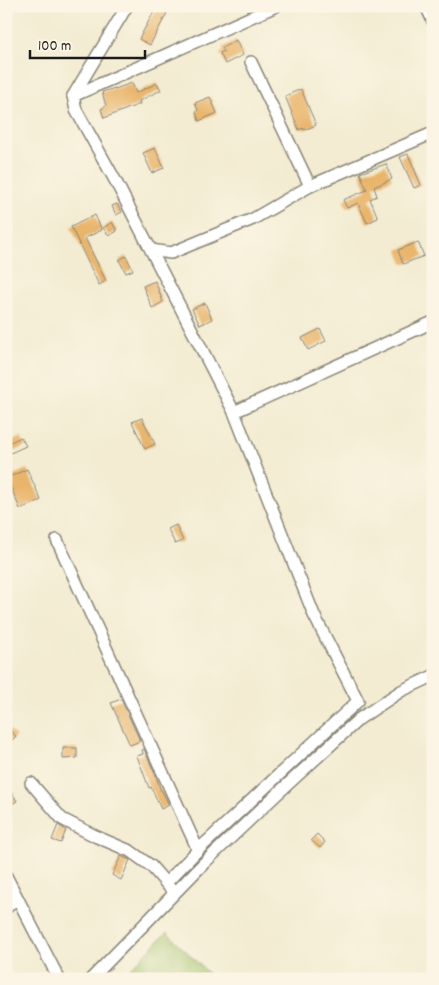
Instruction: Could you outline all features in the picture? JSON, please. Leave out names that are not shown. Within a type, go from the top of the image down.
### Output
[{"type":"street","points":[[127,6],[73,96],[76,110],[115,180],[234,412],[314,615],[358,701],[198,850],[166,883]]},
{"type":"street","points":[[73,96],[276,6]]},
{"type":"street","points":[[426,6],[433,21]]},
{"type":"street","points":[[251,62],[310,186]]},
{"type":"street","points":[[151,250],[171,253],[253,219],[310,186],[433,133]]},
{"type":"street","points":[[234,412],[433,322]]},
{"type":"street","points":[[57,540],[198,850]]},
{"type":"street","points":[[91,979],[204,863],[360,719],[401,691],[433,676]]},
{"type":"street","points":[[31,783],[62,819],[130,851],[151,866],[175,894]]},
{"type":"street","points":[[6,876],[58,979]]},
{"type":"street","points":[[6,908],[17,898]]},
{"type":"green space","points":[[167,932],[214,979],[140,979],[130,969]]},
{"type":"building","points":[[156,8],[167,13],[150,45],[139,39]]},
{"type":"building","points":[[236,40],[243,55],[225,64],[220,53],[224,51],[222,48]]},
{"type":"building","points":[[132,83],[136,93],[157,83],[161,90],[139,101],[140,104],[104,118],[101,109],[106,106],[102,92]]},
{"type":"building","points":[[301,89],[316,125],[304,130],[303,128],[299,130],[285,96]]},
{"type":"building","points":[[210,97],[217,113],[199,121],[195,103]]},
{"type":"building","points":[[155,148],[164,168],[152,173],[143,153]]},
{"type":"building","points":[[408,154],[421,185],[414,188],[400,157]]},
{"type":"building","points":[[386,164],[392,179],[374,187],[377,196],[370,199],[378,218],[367,223],[358,203],[347,208],[343,200],[367,190],[360,173]]},
{"type":"building","points":[[117,204],[122,212],[116,215],[112,206]]},
{"type":"building","points":[[95,215],[102,230],[85,238],[106,281],[99,285],[71,227]]},
{"type":"building","points":[[112,222],[117,231],[109,236],[103,228]]},
{"type":"building","points":[[418,242],[424,256],[403,264],[398,250]]},
{"type":"building","points":[[126,256],[133,270],[126,273],[119,260]]},
{"type":"building","points":[[155,281],[163,302],[152,308],[143,286]]},
{"type":"building","points":[[205,303],[212,319],[200,325],[192,309]]},
{"type":"building","points":[[320,329],[326,341],[308,350],[302,338]]},
{"type":"building","points":[[142,418],[155,444],[145,449],[132,422]]},
{"type":"building","points":[[21,437],[26,446],[6,455],[6,444]]},
{"type":"building","points":[[27,469],[41,500],[20,509],[7,478]]},
{"type":"building","points":[[176,525],[183,541],[175,544],[168,529]]},
{"type":"building","points":[[121,699],[140,741],[130,745],[111,703]]},
{"type":"building","points":[[6,727],[16,736],[11,741],[6,736]]},
{"type":"building","points":[[63,748],[77,748],[77,758],[63,759]]},
{"type":"building","points":[[144,749],[161,791],[169,805],[161,809],[151,787],[149,788],[137,756],[143,754],[142,750]]},
{"type":"building","points":[[12,793],[17,801],[6,807],[6,796]]},
{"type":"building","points":[[58,825],[66,830],[61,843],[52,840]]},
{"type":"building","points":[[317,834],[325,842],[320,848],[311,840]]},
{"type":"building","points":[[121,856],[130,860],[121,880],[112,875]]}]
